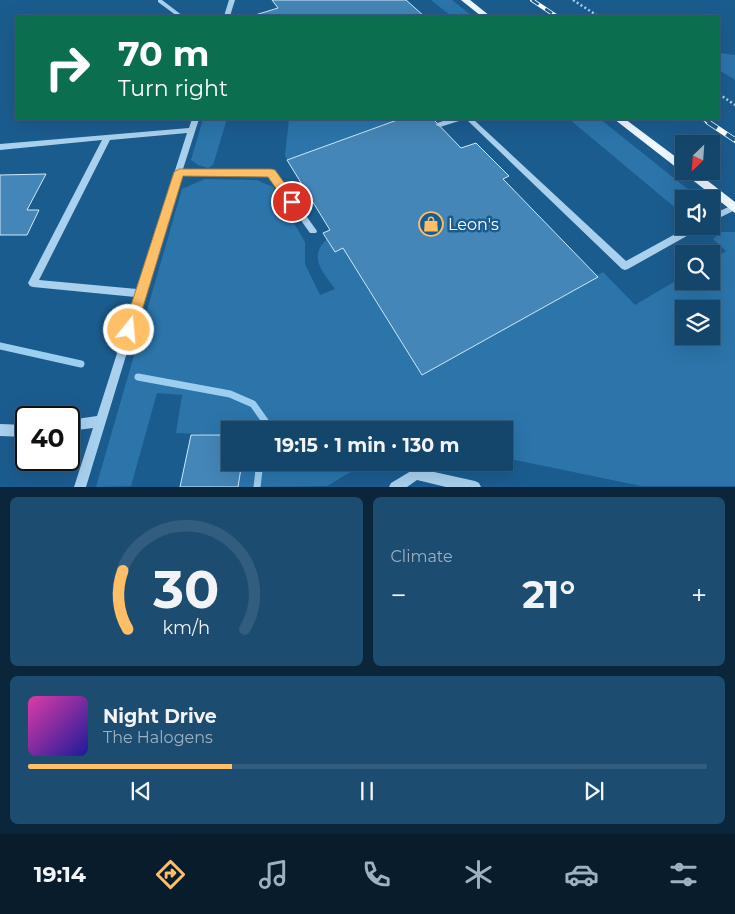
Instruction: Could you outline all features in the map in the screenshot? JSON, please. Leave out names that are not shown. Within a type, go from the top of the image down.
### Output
[{"type":"main road","points":[[465,0],[485,15]]},
{"type":"main road","points":[[620,120],[675,162]]},
{"type":"main road","points":[[698,180],[734,208]]},
{"type":"street","points":[[227,15],[232,0]]},
{"type":"street","points":[[160,1],[179,15]]},
{"type":"street","points":[[80,486],[195,120]]},
{"type":"street","points":[[440,125],[453,120]]},
{"type":"street","points":[[470,120],[625,266],[682,235]]},
{"type":"street","points":[[107,138],[33,283],[140,293]]},
{"type":"street","points":[[179,172],[271,173],[313,232]]},
{"type":"street","points":[[720,215],[734,208]]},
{"type":"street","points":[[395,486],[416,474],[475,486]]},
{"type":"lane","points":[[0,147],[192,130]]},
{"type":"lane","points":[[80,424],[101,421]]},
{"type":"lane","points":[[0,430],[15,431]]},
{"type":"path","points":[[573,0],[596,15]]},
{"type":"path","points":[[720,95],[735,105]]},
{"type":"shaded area","points":[[431,0],[452,0],[471,15],[450,15]]},
{"type":"shaded area","points":[[720,53],[735,55],[735,80],[720,71]]},
{"type":"shaded area","points":[[203,120],[227,120],[213,165],[208,168],[198,165],[191,160]]},
{"type":"shaded area","points":[[289,120],[397,120],[287,160],[285,155]]},
{"type":"shaded area","points":[[570,120],[601,120],[689,190],[675,190],[675,207]]},
{"type":"shaded area","points":[[205,179],[257,180],[273,187],[305,242],[305,264],[320,295],[335,289],[319,264],[318,252],[327,239],[335,252],[343,248],[422,375],[603,272],[635,305],[675,281],[675,290],[720,290],[720,255],[726,251],[713,239],[722,232],[735,232],[735,486],[641,486],[513,460],[513,421],[221,421],[221,435],[176,433],[182,395],[157,393],[131,486],[96,487],[182,189]]},
{"type":"shaded area","points":[[241,471],[352,471],[327,486],[238,487]]},
{"type":"building","points":[[272,0],[406,0],[423,15],[255,15],[278,8]]},
{"type":"building","points":[[397,120],[434,120],[461,148],[476,143],[509,176],[503,179],[598,277],[422,375],[343,248],[335,252],[323,233],[330,230],[287,160]]},
{"type":"building","points":[[46,174],[27,210],[39,210],[27,235],[0,235],[0,175]]},
{"type":"building","points":[[191,435],[221,435],[221,471],[241,471],[238,487],[180,487]]},
{"type":"waterway","points":[[0,346],[81,364]]},
{"type":"waterway","points":[[138,377],[230,394],[253,404],[265,421]]},
{"type":"waterway","points":[[257,487],[259,471]]},
{"type":"railway","points":[[532,0],[554,15]]},
{"type":"railway","points":[[706,120],[710,123]]},
{"type":"railway","points":[[708,122],[735,140]]},
{"type":"place","name":"Leon's","points":[[431,224]]},
{"type":"route","points":[[129,330],[179,172],[271,173],[292,202]]}]
